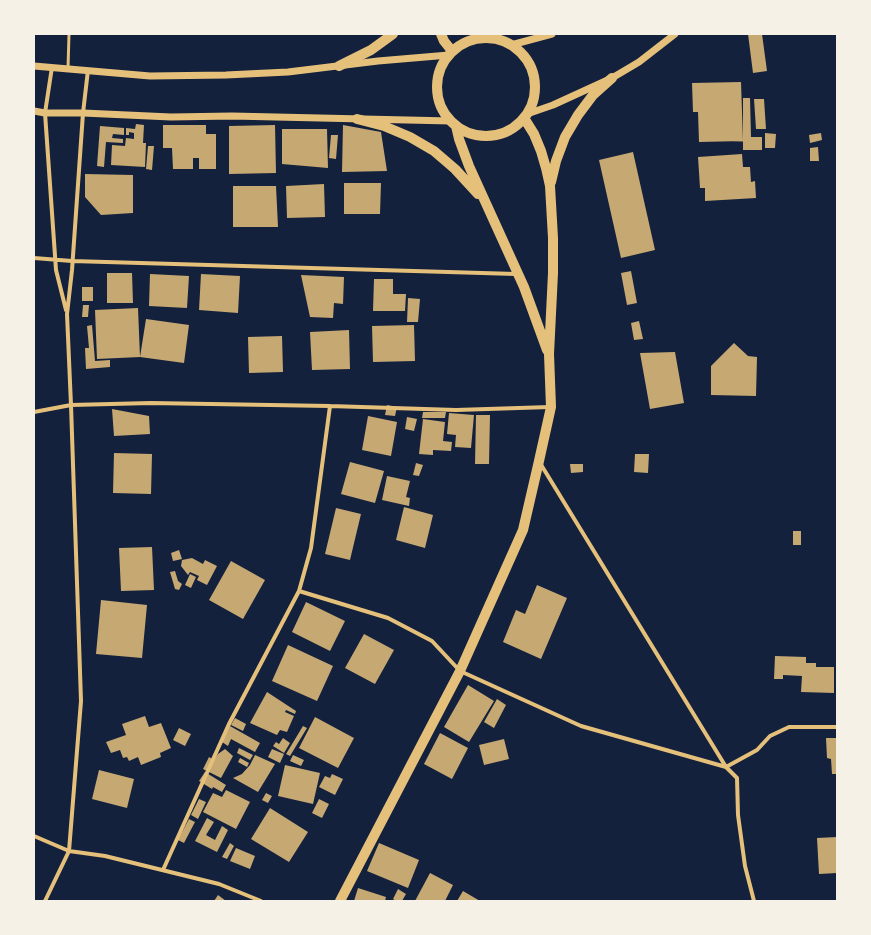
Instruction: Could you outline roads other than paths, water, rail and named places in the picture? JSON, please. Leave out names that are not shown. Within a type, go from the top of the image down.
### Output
[{"type":"main road","points":[[339,66],[371,50],[393,34]]},
{"type":"main road","points":[[441,34],[451,53]]},
{"type":"main road","points":[[477,38],[507,40],[527,60],[532,70],[534,93],[532,104],[525,116],[516,126],[507,131],[497,135],[475,135],[454,123],[445,113],[437,94],[439,73],[443,63],[460,45],[477,38]]},
{"type":"main road","points":[[550,186],[556,161],[565,137],[578,115],[593,95],[612,78]]},
{"type":"main road","points":[[340,901],[460,671],[522,530],[539,461],[551,408],[549,354],[553,273],[550,186],[541,151],[525,116]]},
{"type":"main road","points":[[357,119],[384,126],[410,137],[434,151],[455,169],[474,189],[491,212]]},
{"type":"main road","points":[[454,123],[469,166],[519,274],[549,354]]},
{"type":"street","points":[[507,40],[552,34]]},
{"type":"street","points":[[525,116],[612,78],[639,62],[675,34]]},
{"type":"street","points":[[34,66],[150,76],[226,75],[288,72],[451,53]]},
{"type":"street","points":[[52,67],[45,112],[56,270],[67,314]]},
{"type":"street","points":[[45,901],[69,851],[81,701],[67,314],[83,113],[88,70]]},
{"type":"street","points":[[34,111],[171,117],[232,116],[454,123]]},
{"type":"street","points":[[34,258],[72,262],[519,274]]},
{"type":"street","points":[[34,412],[71,405],[151,403],[456,410],[551,408]]},
{"type":"street","points":[[162,870],[229,724],[299,591],[311,548],[330,406]]},
{"type":"street","points":[[539,461],[726,767],[737,778],[738,815],[745,866],[754,901]]},
{"type":"street","points":[[299,591],[388,618],[432,641],[460,671],[581,726],[726,767],[757,750],[770,736],[789,727],[837,727]]},
{"type":"street","points":[[34,836],[69,851],[105,856],[219,884],[261,901]]},
{"type":"lane","points":[[68,68],[69,34]]}]
